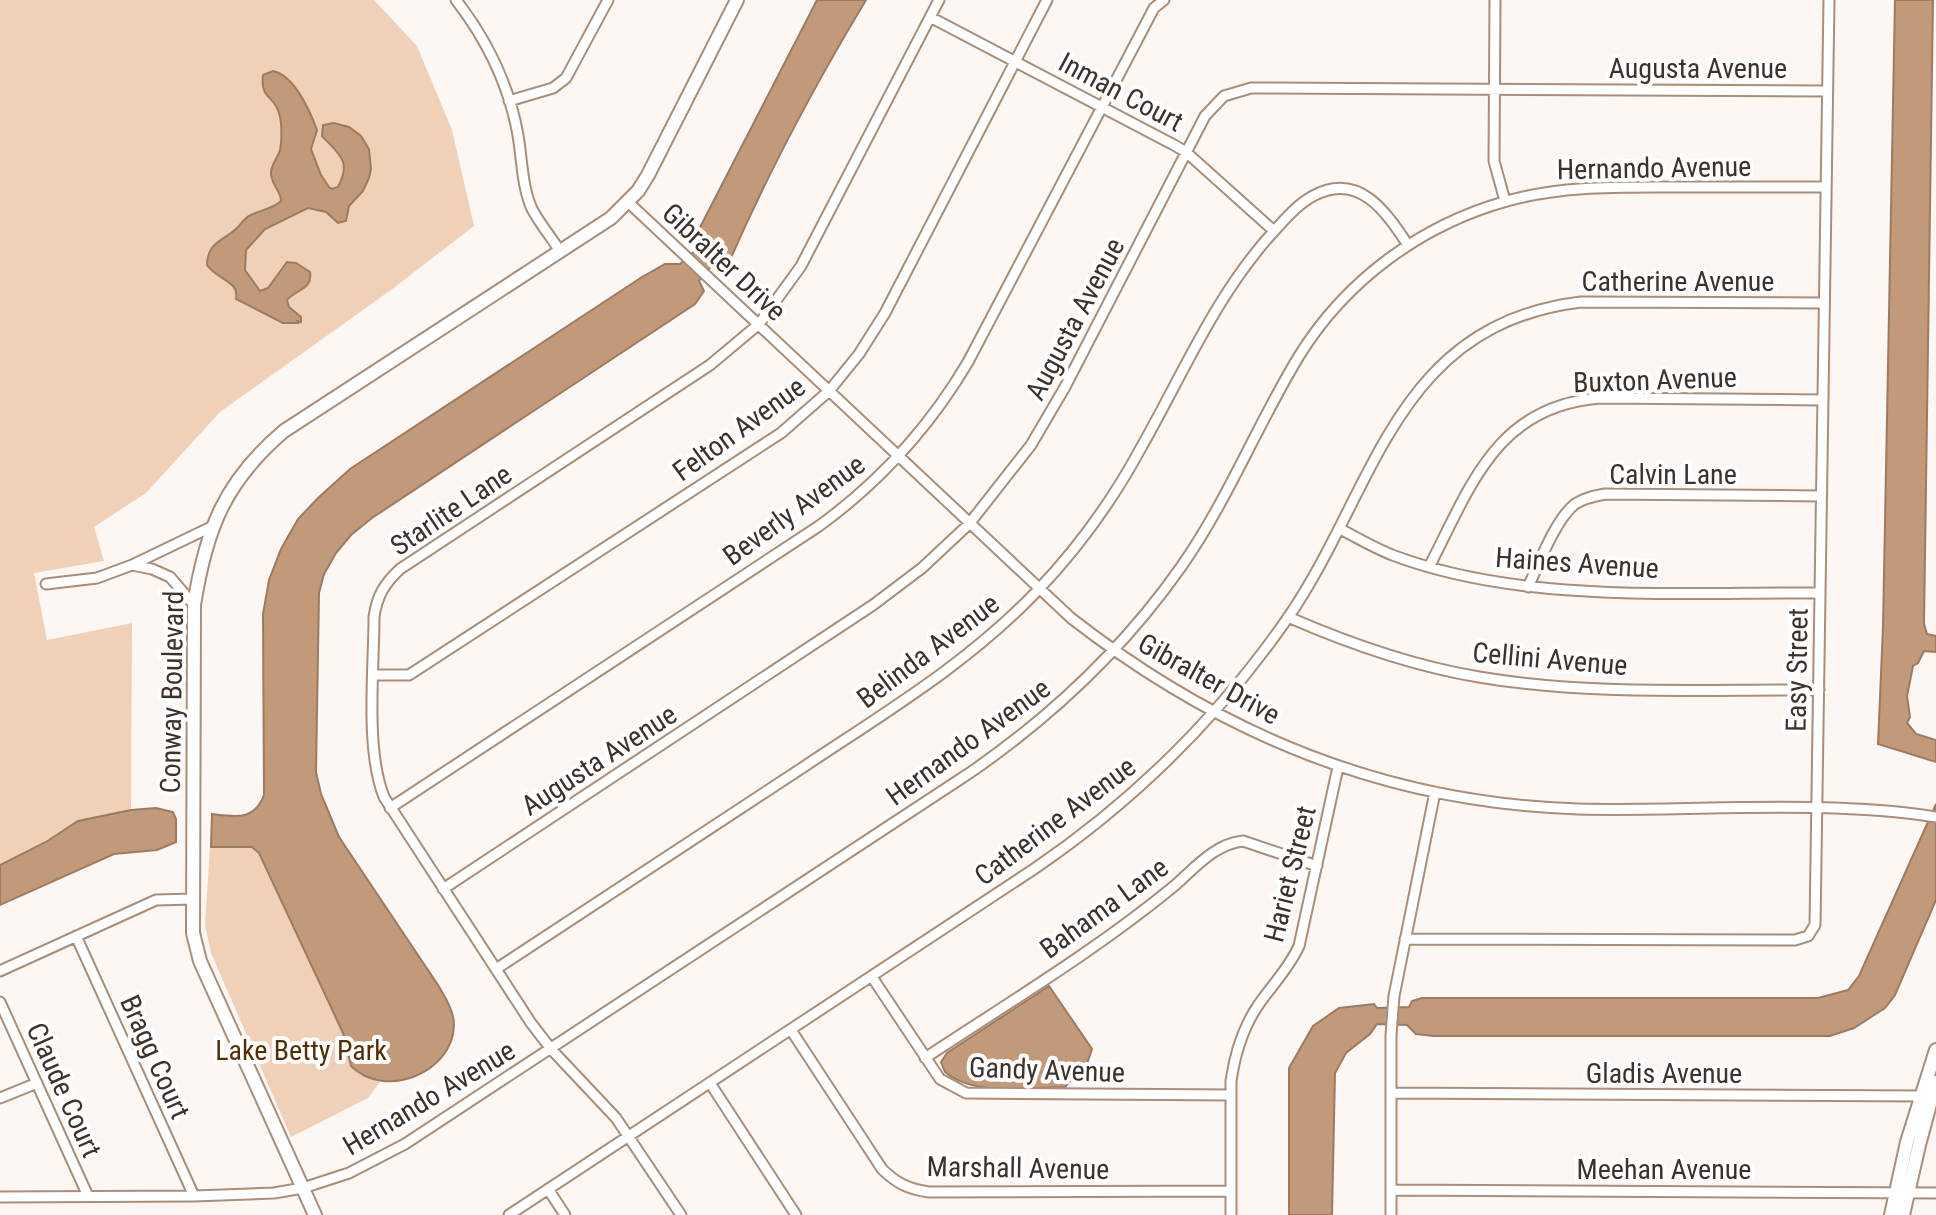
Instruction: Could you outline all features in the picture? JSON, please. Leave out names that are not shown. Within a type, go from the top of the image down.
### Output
[{"type":"street","points":[[456,0],[490,51],[509,101],[532,208],[560,251]]},
{"type":"street","points":[[509,101],[553,88],[566,78],[608,0]]},
{"type":"street","name":"Conway Boulevard","points":[[315,1215],[200,961],[193,933],[194,605],[211,527],[241,476],[284,431],[611,218],[628,202],[648,175],[737,0]]},
{"type":"street","name":"Starlite Lane","points":[[681,1215],[603,1101],[551,1049],[390,808],[374,763],[374,617],[377,598],[386,582],[400,569],[710,365],[759,324],[801,266],[939,0]]},
{"type":"street","name":"Felton Avenue","points":[[374,675],[409,675],[765,445],[829,391],[859,354],[885,313],[1047,0]]},
{"type":"street","name":"Beverly Avenue","points":[[390,808],[819,526],[860,494],[899,457],[936,412],[968,362],[1154,8],[1164,0]]},
{"type":"street","points":[[1495,0],[1494,161],[1505,201]]},
{"type":"street","name":"Easy Street","points":[[1405,939],[1795,940],[1808,936],[1815,925],[1829,0]]},
{"type":"street","name":"Inman Court","points":[[930,17],[1186,152],[1274,231]]},
{"type":"street","name":"Augusta Avenue","points":[[443,889],[873,605],[922,568],[969,524],[1013,470],[1047,419],[1210,108],[1224,96],[1242,89],[1827,91]]},
{"type":"street","name":"Hernando Avenue","points":[[0,1197],[258,1194],[303,1188],[349,1173],[388,1155],[993,757],[1057,706],[1114,651],[1166,588],[1205,531],[1290,372],[1314,335],[1350,292],[1373,270],[1408,245],[1455,220],[1505,201],[1551,191],[1597,187],[1826,187]]},
{"type":"street","name":"Belinda Avenue","points":[[496,969],[928,685],[984,641],[1039,589],[1078,544],[1113,495],[1144,444],[1216,307],[1243,267],[1301,204],[1329,190],[1345,189],[1361,193],[1376,202],[1408,245]]},
{"type":"street","name":"Gibralter Drive","points":[[628,202],[1039,589],[1114,651],[1214,713],[1338,767],[1435,792],[1498,802],[1579,809],[1817,809],[1934,817]]},
{"type":"street","name":"Catherine Avenue","points":[[509,1215],[1085,833],[1146,782],[1214,713],[1288,617],[1340,529],[1392,427],[1418,389],[1454,354],[1496,327],[1540,310],[1581,302],[1824,303]]},
{"type":"street","name":"Buxton Avenue","points":[[1429,567],[1489,455],[1516,428],[1549,409],[1573,401],[1600,398],[1823,400]]},
{"type":"street","name":"Calvin Lane","points":[[1528,587],[1564,515],[1590,497],[1605,494],[1821,496]]},
{"type":"street","points":[[46,584],[97,578],[132,565],[211,527]]},
{"type":"street","name":"Haines Avenue","points":[[1340,529],[1393,555],[1429,567],[1528,587],[1581,591],[1820,593]]},
{"type":"street","points":[[132,565],[170,577],[194,605]]},
{"type":"street","name":"Cellini Avenue","points":[[1288,617],[1391,657],[1440,670],[1513,682],[1595,687],[1819,690]]},
{"type":"street","name":"Hariet Street","points":[[1231,1215],[1234,1062],[1244,1029],[1286,970],[1299,946],[1338,767]]},
{"type":"street","points":[[1391,1215],[1391,1035],[1394,996],[1435,792]]},
{"type":"street","name":"Bahama Lane","points":[[925,1058],[1116,930],[1216,849],[1230,842],[1243,841],[1317,866]]},
{"type":"street","points":[[0,971],[156,900],[193,899]]},
{"type":"street","name":"Bragg Court","points":[[76,936],[194,1196]]},
{"type":"street","name":"Gandy Avenue","points":[[872,977],[940,1079],[966,1093],[1231,1095]]},
{"type":"street","name":"Claude Court","points":[[0,1002],[88,1196]]},
{"type":"street","name":"Marshall Avenue","points":[[791,1030],[882,1169],[894,1181],[909,1189],[929,1192],[1231,1191]]},
{"type":"street","points":[[1891,1215],[1901,1192],[1929,1096],[1936,1050]]},
{"type":"street","points":[[1929,1096],[1936,1082]]},
{"type":"street","points":[[0,1098],[37,1083]]},
{"type":"street","points":[[710,1083],[796,1215]]},
{"type":"street","name":"Gladis Avenue","points":[[1391,1093],[1929,1096]]},
{"type":"street","points":[[548,1189],[565,1215]]},
{"type":"street","name":"Meehan Avenue","points":[[1391,1190],[1936,1193]]},
{"type":"street","points":[[1901,1192],[1903,1215]]},
{"type":"green space","points":[[0,0],[374,0],[417,46],[452,130],[474,226],[391,290],[220,412],[146,493],[94,527],[104,561],[34,573],[47,640],[132,623],[131,810],[78,821],[46,842],[0,865]]},
{"type":"green space","name":"Lake Betty Park","points":[[211,831],[211,847],[253,847],[259,853],[343,1033],[350,1066],[359,1074],[380,1082],[368,1098],[291,1137],[211,953],[205,925]]},
{"type":"shaded area","points":[[817,0],[866,0],[794,128],[730,260],[725,266],[712,265],[699,281],[704,291],[695,304],[372,518],[351,535],[324,574],[319,593],[316,772],[321,794],[339,837],[438,985],[454,1020],[451,1042],[430,1068],[398,1081],[381,1081],[365,1076],[351,1066],[343,1033],[259,853],[252,847],[211,847],[212,814],[236,816],[249,813],[264,795],[263,614],[269,580],[281,549],[298,519],[350,469],[642,277],[665,264],[680,264],[696,250],[694,239]]},
{"type":"shaded area","points":[[1895,0],[1933,0],[1924,624],[1927,634],[1936,636],[1936,652],[1924,651],[1913,666],[1907,696],[1910,717],[1907,723],[1916,734],[1936,740],[1936,762],[1878,744]]},
{"type":"shaded area","points":[[273,71],[288,79],[310,113],[317,130],[311,149],[329,187],[338,187],[344,164],[322,136],[323,125],[334,123],[349,127],[361,136],[369,149],[371,169],[363,191],[349,206],[346,221],[338,223],[326,212],[308,208],[265,229],[246,250],[245,270],[260,291],[268,288],[287,262],[296,263],[310,272],[307,285],[287,300],[289,307],[301,317],[298,323],[283,323],[236,299],[231,284],[207,265],[213,246],[249,216],[281,201],[271,173],[280,150],[281,121],[277,107],[265,93],[263,83],[263,75]]},
{"type":"shaded area","points":[[1936,804],[1936,900],[1895,995],[1885,1008],[1854,1028],[1830,1036],[1434,1036],[1416,1034],[1407,1025],[1377,1024],[1370,1034],[1346,1053],[1335,1073],[1332,1215],[1289,1215],[1289,1068],[1313,1026],[1339,1008],[1374,1004],[1377,1008],[1409,1007],[1412,1001],[1422,998],[1818,998],[1848,990],[1859,976]]},
{"type":"shaded area","points":[[156,808],[173,812],[176,842],[157,850],[114,854],[0,905],[0,865],[46,842],[78,821]]},
{"type":"shaded area","points":[[1049,986],[1092,1049],[1083,1076],[1073,1078],[1065,1087],[1002,1089],[971,1085],[945,1072],[941,1062],[947,1053]]}]
